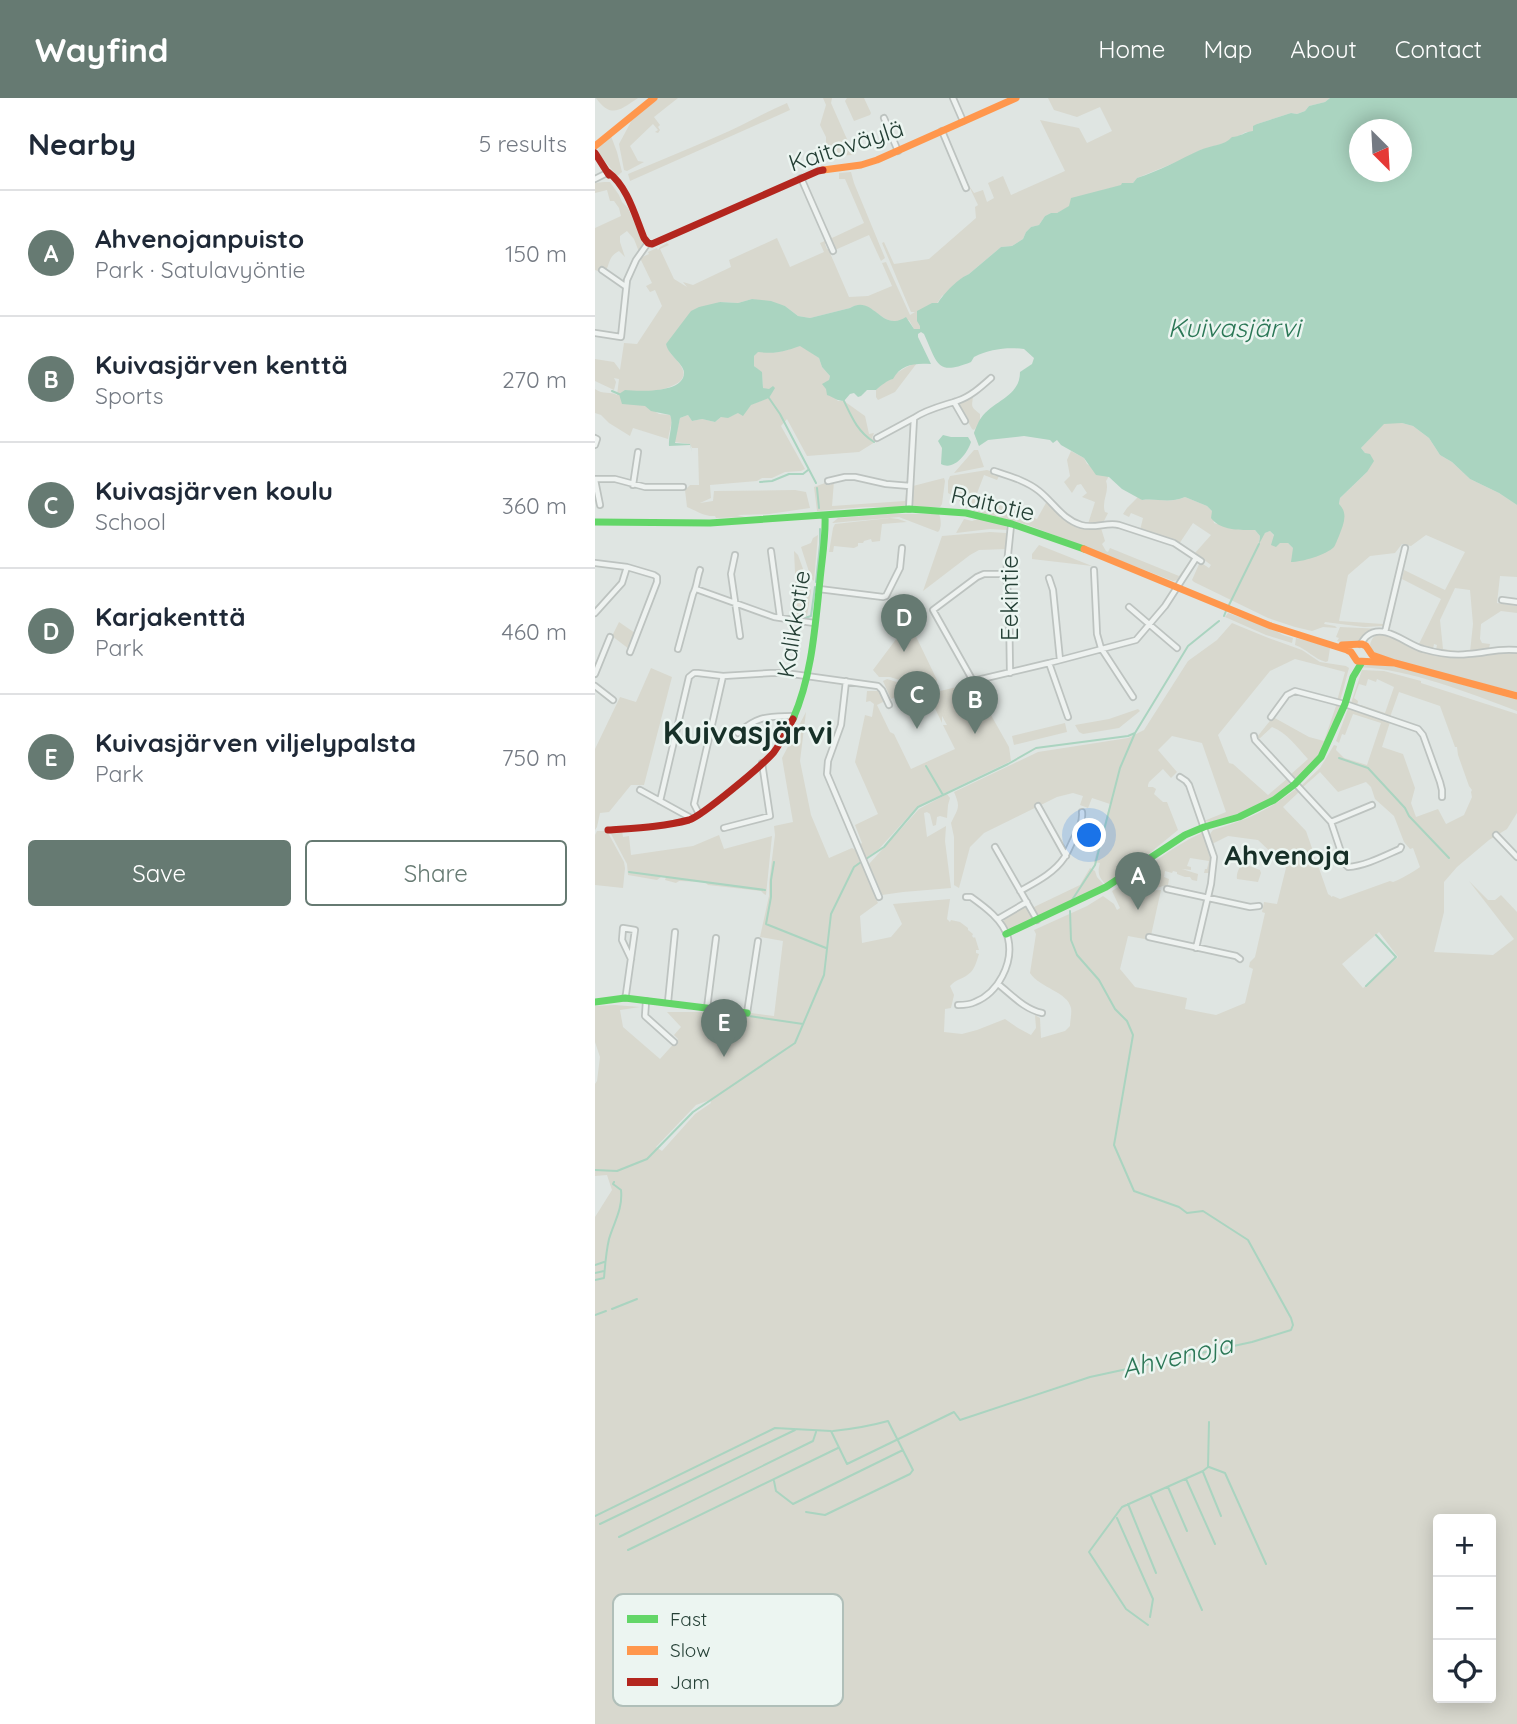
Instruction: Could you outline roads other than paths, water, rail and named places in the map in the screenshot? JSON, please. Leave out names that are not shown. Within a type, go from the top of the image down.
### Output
[{"type":"street","points":[[595,143],[648,98]]},
{"type":"street","points":[[595,143],[654,98]]},
{"type":"street","points":[[953,98],[963,121]]},
{"type":"street","name":"Kaitoväylä","points":[[648,243],[656,242],[800,178],[829,168],[861,165],[1016,98]]},
{"type":"street","points":[[884,118],[898,150]]},
{"type":"street","points":[[942,131],[966,188]]},
{"type":"street","points":[[595,153],[598,162],[616,178],[648,243],[630,271],[625,286],[621,337],[595,333]]},
{"type":"street","points":[[595,179],[608,172]]},
{"type":"street","points":[[800,178],[833,251]]},
{"type":"street","points":[[602,270],[625,286]]},
{"type":"street","points":[[877,439],[926,411],[977,391],[991,378]]},
{"type":"street","points":[[954,402],[965,421]]},
{"type":"street","points":[[909,509],[914,418]]},
{"type":"street","points":[[633,485],[638,452]]},
{"type":"street","points":[[994,471],[1032,485],[1065,518],[1076,523],[1084,526],[1119,525],[1174,543],[1199,559],[1136,640],[973,681],[933,610],[977,577],[984,574],[1006,574]]},
{"type":"street","points":[[828,481],[855,477],[910,486]]},
{"type":"street","points":[[600,505],[595,480],[615,479],[633,485],[683,486]]},
{"type":"street","name":"Raitotie","points":[[595,520],[710,523],[909,509],[965,513],[1011,524],[1068,543],[1271,626],[1350,651],[1353,655]]},
{"type":"street","name":"Kalikkatie","points":[[608,830],[657,827],[696,816],[778,747],[794,716],[807,676],[819,589],[825,515]]},
{"type":"street","name":"Eekintie","points":[[1010,673],[1006,574],[1011,524]]},
{"type":"street","points":[[819,589],[886,596],[900,568],[902,548]]},
{"type":"street","points":[[1385,632],[1405,548]]},
{"type":"street","points":[[771,551],[780,617]]},
{"type":"street","points":[[736,555],[731,574],[740,636]]},
{"type":"street","points":[[595,563],[627,567],[657,578],[631,652]]},
{"type":"street","points":[[595,613],[622,583],[627,567]]},
{"type":"street","points":[[678,649],[700,569]]},
{"type":"street","points":[[1094,570],[1097,634],[1101,648],[1133,697]]},
{"type":"street","points":[[1049,578],[1053,590],[1059,660]]},
{"type":"street","points":[[696,589],[773,617],[814,623]]},
{"type":"street","points":[[1502,600],[1517,602]]},
{"type":"street","points":[[1129,607],[1177,648]]},
{"type":"street","points":[[1353,677],[1354,648],[1364,647],[1375,633],[1385,632],[1421,649],[1434,652],[1466,654],[1517,650]]},
{"type":"street","points":[[595,674],[610,636]]},
{"type":"street","name":"Raitotie","points":[[1327,643],[1364,647],[1372,655],[1395,663],[1517,696]]},
{"type":"street","points":[[1006,934],[1106,887],[1185,835],[1257,809],[1275,800],[1295,784],[1321,757],[1331,740],[1353,677],[1363,661],[1369,657],[1364,647]]},
{"type":"street","points":[[1353,655],[1357,661],[1363,661]]},
{"type":"street","name":"Raitotie","points":[[1363,661],[1395,663]]},
{"type":"street","points":[[1049,663],[1068,717]]},
{"type":"street","points":[[660,801],[689,677],[694,673],[723,676],[771,673],[879,686],[889,705]]},
{"type":"street","points":[[696,816],[694,804],[723,676]]},
{"type":"street","points":[[846,681],[841,724],[828,761],[827,774],[879,897]]},
{"type":"street","points":[[595,686],[613,700]]},
{"type":"street","points":[[1271,716],[1287,695],[1295,691],[1345,704],[1418,730],[1423,735],[1442,797]]},
{"type":"street","points":[[738,733],[758,719],[794,716]]},
{"type":"street","points":[[1254,736],[1331,822],[1348,867],[1401,847]]},
{"type":"street","points":[[725,828],[770,816],[762,762]]},
{"type":"street","points":[[1181,777],[1189,785],[1214,857],[1196,948]]},
{"type":"street","points":[[640,790],[696,816]]},
{"type":"street","points":[[1331,822],[1372,805]]},
{"type":"street","points":[[1038,806],[1066,856]]},
{"type":"street","points":[[1020,891],[1051,873],[1066,856],[1083,817],[1082,812]]},
{"type":"street","points":[[1496,835],[1517,857]]},
{"type":"street","points":[[995,847],[1037,920]]},
{"type":"street","points":[[1167,889],[1259,906]]},
{"type":"street","points":[[958,1005],[979,1000],[998,984],[1008,957],[1008,938],[998,919],[971,897],[966,897]]},
{"type":"street","points":[[998,919],[1027,902]]},
{"type":"street","points":[[625,998],[631,959],[635,930],[623,928],[622,940],[631,959]]},
{"type":"street","points":[[668,1002],[675,933]]},
{"type":"street","points":[[1149,937],[1240,959]]},
{"type":"street","points":[[707,1007],[716,938]]},
{"type":"street","points":[[595,1002],[625,998],[747,1013],[758,942]]},
{"type":"street","points":[[998,984],[1022,1004],[1042,1013]]},
{"type":"street","points":[[646,1000],[644,1012],[647,1020],[674,1042]]},
{"type":"water","name":"Kuivasjärvi","points":[[1330,98],[1517,98],[1517,505],[1470,479],[1440,455],[1429,438],[1413,426],[1402,423],[1384,424],[1361,448],[1370,454],[1374,461],[1367,472],[1340,498],[1344,520],[1334,546],[1314,558],[1291,562],[1293,548],[1288,543],[1280,543],[1276,547],[1271,545],[1274,535],[1270,531],[1265,533],[1259,544],[1260,536],[1255,530],[1231,529],[1220,525],[1211,518],[1212,511],[1207,506],[1185,497],[1173,500],[1142,500],[1122,489],[1109,477],[1096,475],[1084,458],[1057,440],[1053,443],[1050,440],[1024,436],[988,440],[979,446],[974,433],[980,420],[1011,393],[1019,380],[1020,372],[1032,364],[1034,358],[1024,349],[992,350],[960,366],[944,367],[936,360],[921,332],[918,337],[931,364],[904,367],[893,379],[876,390],[867,390],[858,397],[854,393],[850,394],[844,401],[827,395],[822,384],[829,380],[830,376],[822,367],[819,358],[800,346],[779,352],[758,352],[754,356],[754,366],[762,372],[763,388],[775,388],[769,398],[751,405],[743,416],[738,413],[728,418],[721,417],[715,422],[702,419],[692,421],[688,415],[680,418],[675,443],[690,444],[692,452],[690,445],[669,446],[670,415],[651,411],[645,406],[622,404],[619,394],[625,390],[660,390],[677,384],[682,379],[683,369],[666,344],[691,311],[699,307],[752,299],[771,301],[785,306],[798,316],[810,318],[863,305],[889,320],[898,321],[906,317],[914,329],[920,329],[917,311],[932,303],[938,303],[956,282],[1001,247],[1012,246],[1023,239],[1026,232],[1039,225],[1045,216],[1069,206],[1071,198],[1122,183],[1133,183],[1137,178],[1200,150],[1253,131],[1253,126],[1257,124],[1291,113],[1297,114]]},
{"type":"water","points":[[943,435],[968,437],[971,442],[963,456],[946,466],[941,464],[942,448],[938,441]]},
{"type":"waterway","points":[[612,391],[619,394]]},
{"type":"waterway","points":[[769,398],[816,483]]},
{"type":"waterway","points":[[844,401],[860,429],[874,442]]},
{"type":"waterway","points":[[760,482],[772,481],[789,474],[803,474],[808,470]]},
{"type":"waterway","points":[[817,488],[819,508]]},
{"type":"waterway","points":[[816,582],[820,529]]},
{"type":"waterway","name":"Ahvenoja","points":[[1229,605],[1259,544]]},
{"type":"waterway","points":[[785,616],[811,616],[815,587]]},
{"type":"waterway","name":"Ahvenoja","points":[[1224,616],[1226,611]]},
{"type":"waterway","name":"Ahvenoja","points":[[1072,900],[1095,865],[1120,768],[1135,733],[1188,646],[1219,621]]},
{"type":"waterway","points":[[866,859],[884,847],[918,807],[1036,748],[1135,733]]},
{"type":"waterway","points":[[1339,758],[1368,768],[1449,858]]},
{"type":"waterway","points":[[926,766],[943,795]]},
{"type":"waterway","points":[[774,862],[766,924],[826,948]]},
{"type":"waterway","points":[[595,1170],[617,1171],[647,1159],[693,1112],[795,1043],[824,975],[831,914],[854,867],[861,862]]},
{"type":"waterway","points":[[629,872],[765,890]]},
{"type":"waterway","name":"Ahvenoja","points":[[595,1516],[775,1428],[831,1431],[847,1464],[954,1412],[960,1420],[1090,1377],[1252,1342],[1291,1330],[1291,1318],[1248,1240],[1203,1211],[1187,1213],[1179,1207],[1134,1191],[1114,1145],[1133,1035],[1127,1021],[1115,1009],[1099,980],[1077,955],[1071,940],[1070,911]]},
{"type":"waterway","points":[[1366,986],[1396,957],[1376,935]]},
{"type":"waterway","points":[[749,1016],[803,1024]]},
{"type":"waterway","points":[[595,1280],[604,1278],[609,1239],[621,1203],[621,1190],[614,1182]]},
{"type":"waterway","points":[[595,1265],[604,1262]]},
{"type":"waterway","points":[[595,1273],[604,1271]]},
{"type":"waterway","points":[[612,1309],[637,1299]]},
{"type":"waterway","points":[[595,1315],[606,1311]]},
{"type":"waterway","points":[[806,1512],[825,1515],[910,1474],[913,1470],[888,1421],[833,1431]]},
{"type":"waterway","points":[[1148,1625],[1126,1609],[1089,1552],[1122,1507],[1208,1467],[1209,1422]]},
{"type":"waterway","points":[[600,1524],[795,1430]]},
{"type":"waterway","points":[[619,1537],[813,1441],[816,1432]]},
{"type":"waterway","points":[[628,1550],[838,1448]]},
{"type":"waterway","points":[[774,1481],[776,1491],[793,1504],[903,1450]]},
{"type":"waterway","points":[[1209,1467],[1225,1473],[1266,1564]]},
{"type":"waterway","points":[[1203,1472],[1221,1516]]},
{"type":"waterway","points":[[1186,1479],[1215,1544]]},
{"type":"waterway","points":[[1168,1487],[1187,1531]]},
{"type":"waterway","points":[[1151,1496],[1202,1610]]},
{"type":"waterway","points":[[1128,1504],[1156,1573]]},
{"type":"waterway","points":[[1117,1518],[1153,1599],[1150,1617]]},
{"type":"place","name":"Karjakenttä","points":[[904,652]]},
{"type":"place","name":"Kuivasjärven koulu","points":[[917,729]]},
{"type":"place","name":"Kuivasjärven kenttä","points":[[975,734]]},
{"type":"place","name":"Ahvenojanpuisto","points":[[1138,910]]},
{"type":"place","name":"Kuivasjärven viljelypalsta","points":[[724,1057]]},
{"type":"district","name":"Kuivasjärvi","points":[[748,732]]},
{"type":"district","name":"Ahvenoja","points":[[1287,854]]}]
